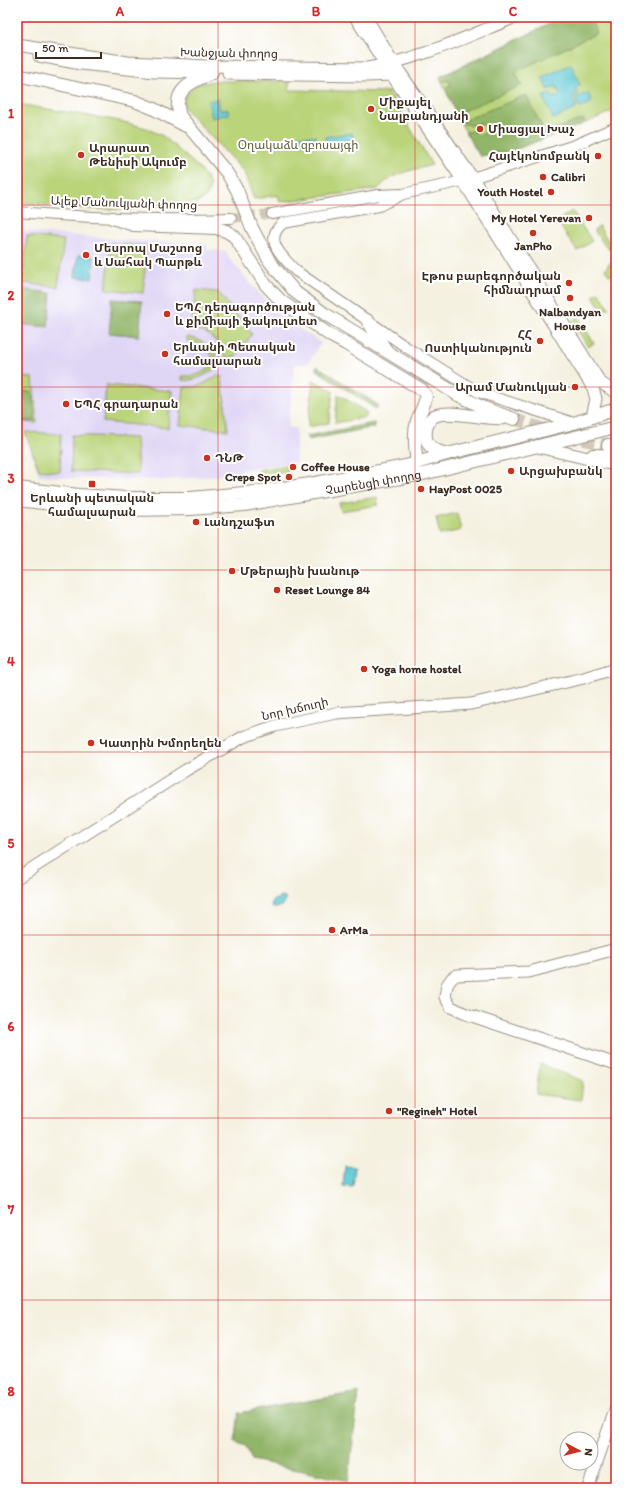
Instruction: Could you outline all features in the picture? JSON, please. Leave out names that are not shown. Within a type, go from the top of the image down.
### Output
[{"type":"main road","points":[[355,17],[389,64],[467,179],[600,382],[616,393]]},
{"type":"main road","points":[[366,17],[389,64],[392,75],[467,179],[593,388],[596,399],[592,417]]},
{"type":"main road","name":"Խանջյան փողոց","points":[[17,45],[128,62],[209,66],[368,68],[389,64],[421,54],[516,17]]},
{"type":"main road","name":"Խանջյան փողոց","points":[[17,51],[81,64],[155,72],[366,76],[392,75]]},
{"type":"main road","points":[[212,73],[187,84],[181,92],[178,110],[183,121],[227,173],[237,190],[252,228],[270,262],[295,292],[325,314],[460,396],[511,418],[493,419],[446,414],[434,416],[426,428],[427,440],[430,446],[436,451],[447,454]]},
{"type":"main road","points":[[17,75],[135,101],[152,108],[189,128]]},
{"type":"main road","points":[[112,218],[134,225],[216,228],[234,236],[266,285],[281,302],[327,334],[422,390],[426,396],[425,403],[416,422],[415,451],[417,463]]},
{"type":"main road","points":[[367,320],[388,353]]},
{"type":"main road","points":[[346,344],[388,353]]},
{"type":"main road","name":"Չարենցի փողոց","points":[[17,500],[79,507],[255,492],[310,484],[389,470],[447,454],[574,423],[616,409]]},
{"type":"main road","name":"Չարենցի փողոց","points":[[17,488],[79,495],[127,504],[190,509],[244,505],[423,474],[616,427]]},
{"type":"main road","points":[[537,446],[616,465]]},
{"type":"main road","points":[[574,455],[616,456]]},
{"type":"main road","name":"Նոր խճուղի","points":[[17,878],[186,770],[243,737],[276,726],[336,713],[471,704],[584,678],[616,668]]},
{"type":"main road","points":[[616,949],[528,972],[460,974],[451,980],[446,989],[445,995],[450,1006],[466,1014],[616,1064]]},
{"type":"main road","points":[[588,1488],[616,1407]]},
{"type":"street","points":[[272,214],[378,195],[403,194],[467,179],[575,145],[616,127]]},
{"type":"street","points":[[403,194],[379,206],[283,223],[277,228],[274,235],[274,243],[282,256],[296,271],[436,366],[478,392],[574,423]]},
{"type":"street","name":"Ալեք Մանուկյանի փողոց","points":[[17,212],[112,218],[184,220],[231,218]]},
{"type":"shaded area","name":"Երևանի Պետական համալսարան","points":[[17,231],[138,241],[206,244],[207,250],[227,251],[228,257],[276,313],[321,343],[307,364],[295,364],[288,427],[296,428],[296,462],[241,470],[240,474],[163,480],[71,478],[39,475],[17,410]]},
{"type":"green space","points":[[564,17],[616,17],[616,110],[511,151],[480,156],[460,122],[440,77]]},
{"type":"green space","points":[[564,17],[589,17],[597,33],[515,72],[522,85],[456,114],[445,88],[451,85],[448,80],[442,82],[440,77]]},
{"type":"green space","name":"Օղակաձև զբոսայգի","points":[[215,81],[289,81],[289,90],[389,92],[432,165],[389,179],[378,189],[280,202],[278,195],[254,199],[244,172],[185,109],[183,100],[193,88],[200,84]]},
{"type":"green space","points":[[526,95],[545,133],[583,119],[585,123],[511,151],[480,156],[465,132],[474,131],[478,135],[482,135],[485,133],[486,127],[481,123],[477,124],[475,127],[460,122]]},
{"type":"green space","points":[[17,104],[120,121],[146,128],[163,136],[198,167],[207,178],[210,185],[209,192],[205,198],[198,202],[132,209],[93,209],[17,202]]},
{"type":"green space","points":[[572,211],[592,241],[577,251],[557,221]]},
{"type":"green space","points":[[599,226],[610,244],[610,250],[606,247],[594,230]]},
{"type":"green space","points":[[27,236],[64,240],[58,287],[22,283]]},
{"type":"green space","points":[[111,243],[147,246],[143,293],[106,289]]},
{"type":"green space","points":[[616,258],[616,271],[610,276],[605,270]]},
{"type":"green space","points":[[21,289],[51,293],[48,327],[18,324]]},
{"type":"green space","points":[[196,290],[218,292],[252,334],[236,356],[225,358],[216,341],[208,334],[191,329]]},
{"type":"green space","points":[[599,292],[609,308],[602,310],[593,296]]},
{"type":"green space","points":[[112,299],[142,301],[139,336],[109,333]]},
{"type":"green space","points":[[578,317],[594,343],[588,347],[572,321]]},
{"type":"green space","points":[[187,337],[196,339],[207,345],[216,354],[216,359],[212,358],[212,355],[201,345],[187,341]]},
{"type":"green space","points":[[210,365],[215,365],[213,370],[206,375],[194,379],[182,380],[182,376],[190,376],[200,373],[210,368]]},
{"type":"green space","points":[[317,366],[378,405],[376,409],[315,369]]},
{"type":"green space","points":[[216,376],[222,377],[228,430],[180,425],[184,387],[201,385]]},
{"type":"green space","points":[[17,377],[33,378],[37,423],[23,422],[17,400]]},
{"type":"green space","points":[[313,380],[333,391],[329,423],[308,427]]},
{"type":"green space","points":[[106,385],[172,391],[168,428],[103,422]]},
{"type":"green space","points":[[17,391],[32,392],[35,421],[24,421],[17,398]]},
{"type":"green space","points":[[338,394],[366,412],[366,417],[335,423]]},
{"type":"green space","points":[[374,423],[375,427],[308,440],[307,436]]},
{"type":"green space","points":[[25,432],[61,434],[60,472],[39,470]]},
{"type":"green space","points":[[72,435],[136,438],[138,474],[71,471]]},
{"type":"green space","points":[[287,465],[288,472],[259,475],[258,470]]},
{"type":"green space","points":[[377,497],[378,505],[341,511],[339,503]]},
{"type":"green space","points":[[457,513],[461,530],[440,535],[436,518]]},
{"type":"green space","points":[[540,1064],[583,1081],[581,1100],[536,1094]]},
{"type":"green space","points":[[359,1392],[348,1481],[252,1460],[246,1446],[235,1442],[239,1413]]},
{"type":"water","points":[[571,64],[580,85],[575,88],[578,94],[572,97],[577,108],[553,119],[543,97],[550,93],[553,98],[560,94],[556,86],[548,90],[542,78]]},
{"type":"water","points":[[588,93],[592,102],[580,108],[575,98]]},
{"type":"water","points":[[218,99],[220,110],[228,109],[229,114],[212,118],[208,101]]},
{"type":"water","points":[[352,133],[353,140],[326,143],[325,137]]},
{"type":"water","points":[[288,136],[316,136],[316,143],[288,143]]},
{"type":"water","points":[[78,255],[94,257],[92,279],[75,277]]},
{"type":"water","points":[[281,897],[285,898],[286,901],[277,908],[271,907],[272,901]]},
{"type":"water","points":[[345,1166],[355,1167],[353,1187],[343,1186]]},
{"type":"tunnel","points":[[231,218],[272,214]]},
{"type":"tunnel","points":[[514,419],[569,437],[608,445]]},
{"type":"place","name":"Միքայել Նալբանդյանի","points":[[371,109]]},
{"type":"place","name":"Միացյալ Խաչ","points":[[480,129]]},
{"type":"place","name":"Արարատ Թենիսի Ակումբ","points":[[81,155]]},
{"type":"place","name":"Հայէկոնոմբանկ","points":[[598,156]]},
{"type":"place","name":"Calibri","points":[[543,177]]},
{"type":"place","name":"Youth Hostel","points":[[551,192]]},
{"type":"place","name":"My Hotel Yerevan","points":[[589,218]]},
{"type":"place","name":"JanPho","points":[[533,233]]},
{"type":"place","name":"Մեսրոպ Մաշտոց և Սահակ Պարթև","points":[[86,255]]},
{"type":"place","name":"Էթոս բարեգործական հիմնադրամ","points":[[569,283]]},
{"type":"place","name":"Nalbandyan House","points":[[570,298]]},
{"type":"place","name":"ԵՊՀ դեղագործության և քիմիայի ֆակուլտետ","points":[[167,314]]},
{"type":"place","name":"ՀՀ Ոստիկանություն","points":[[540,341]]},
{"type":"place","name":"Երևանի Պետական համալսարան","points":[[165,354]]},
{"type":"place","name":"Արամ Մանուկյան","points":[[575,387]]},
{"type":"place","name":"ԵՊՀ գրադարան","points":[[66,404]]},
{"type":"place","name":"ԴՆԹ","points":[[207,458]]},
{"type":"place","name":"Coffee House","points":[[293,467]]},
{"type":"place","name":"Արցախբանկ","points":[[511,471]]},
{"type":"place","name":"Crepe Spot","points":[[289,477]]},
{"type":"place","name":"Երևանի պետական համալսարան","points":[[92,484]]},
{"type":"place","name":"HayPost 0025","points":[[421,489]]},
{"type":"place","name":"Լանդշաֆտ","points":[[196,522]]},
{"type":"place","name":"Մթերային խանութ","points":[[232,571]]},
{"type":"place","name":"Reset Lounge 84","points":[[277,590]]},
{"type":"place","name":"Yoga home hostel","points":[[364,669]]},
{"type":"place","name":"Կատրին Խմորեղեն","points":[[91,743]]},
{"type":"place","name":"ArMa","points":[[332,930]]},
{"type":"place","name":"\"Regineh\" Hotel","points":[[389,1111]]}]
